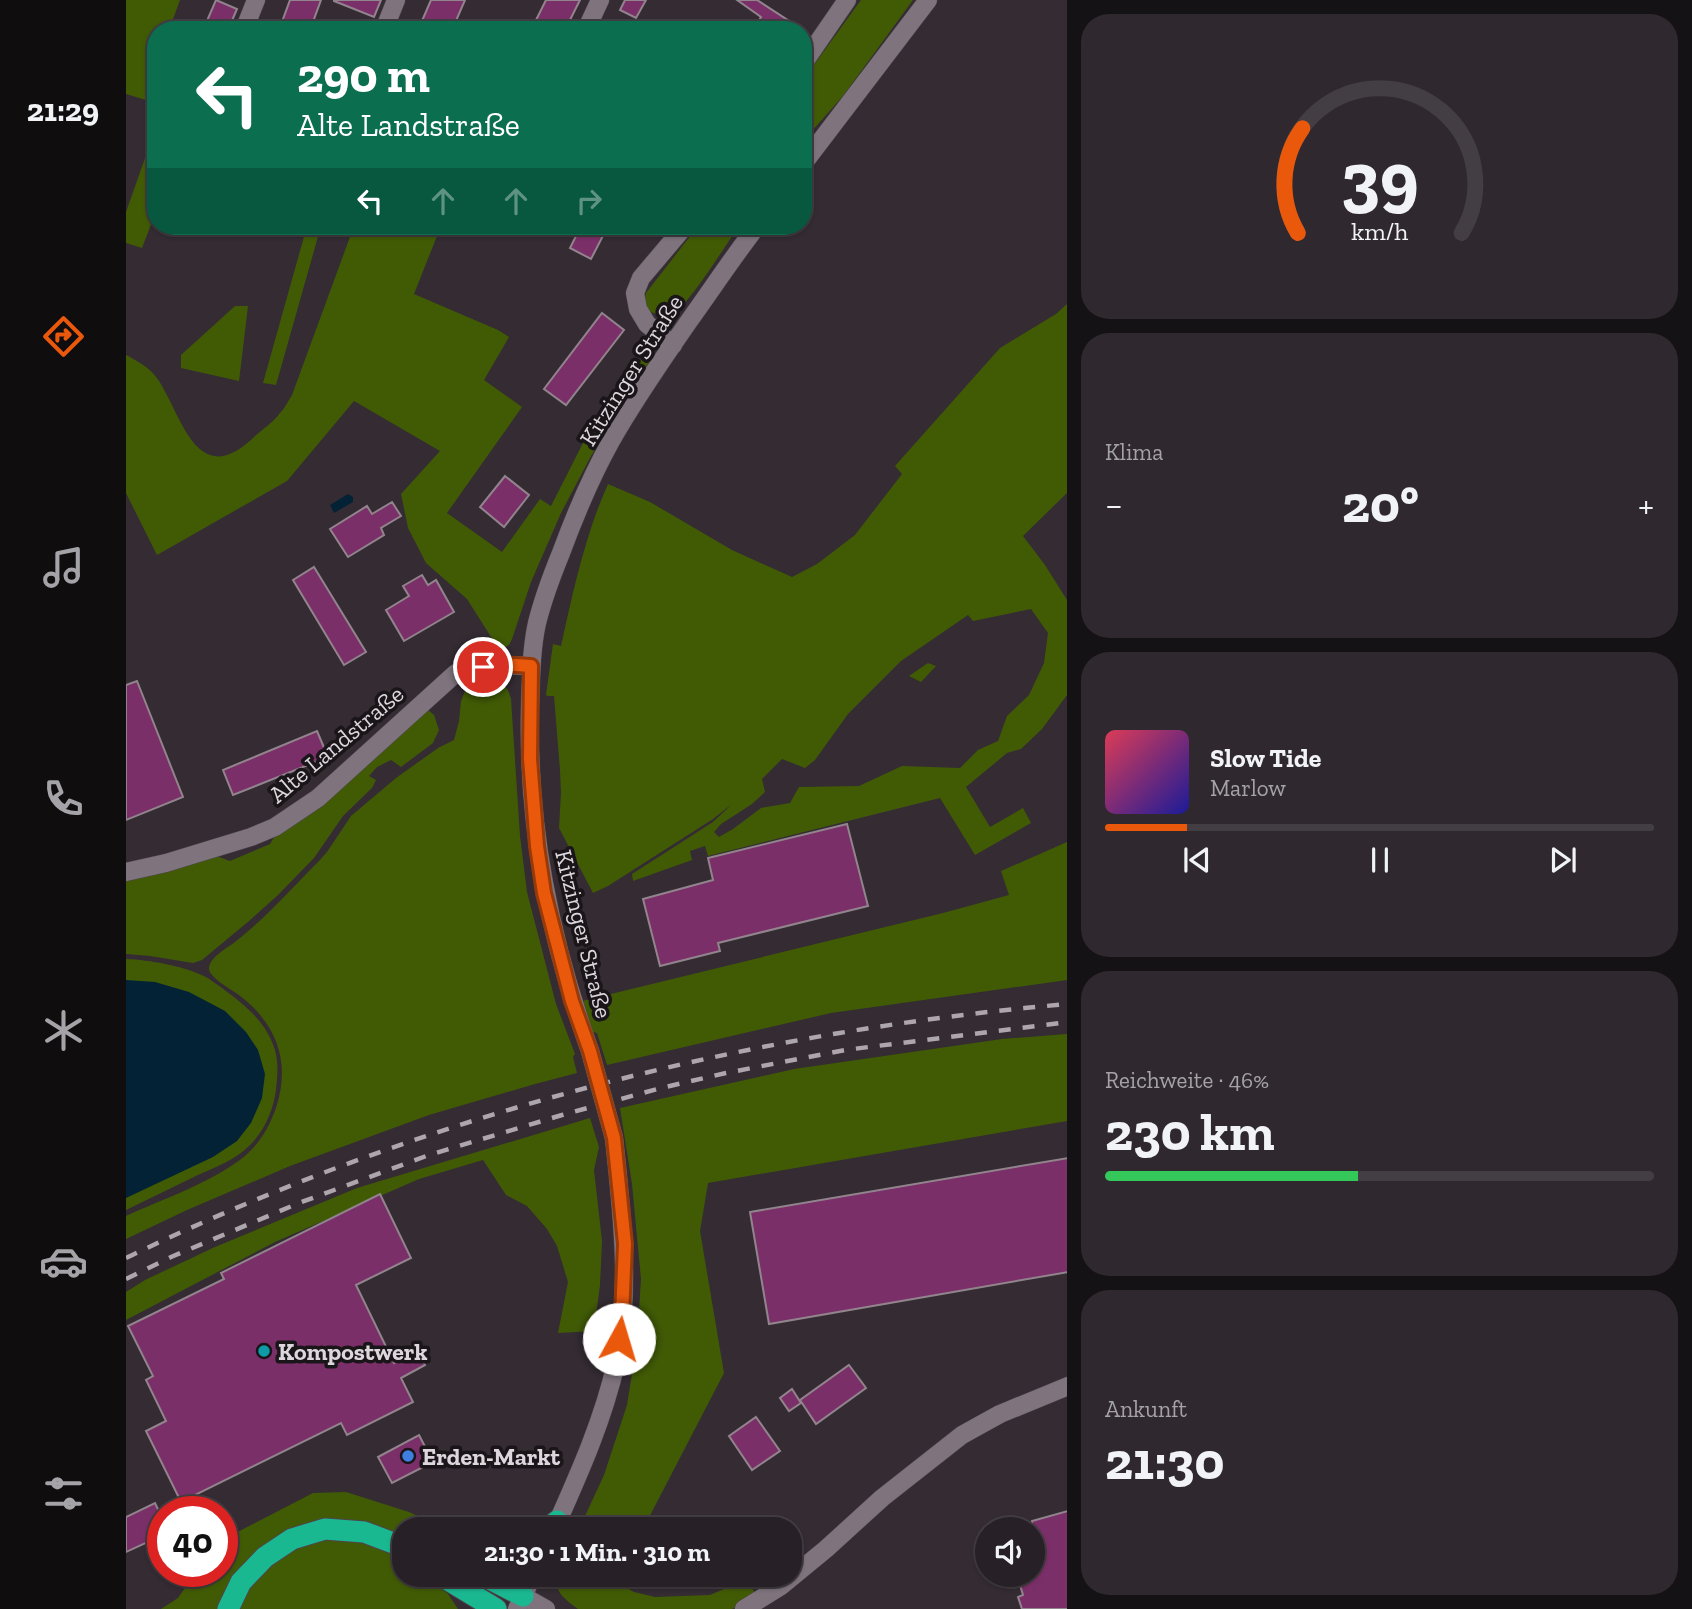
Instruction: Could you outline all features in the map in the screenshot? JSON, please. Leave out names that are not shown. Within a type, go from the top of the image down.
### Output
[{"type":"highway","points":[[228,1609],[241,1582],[265,1556],[292,1539],[325,1529],[364,1532],[392,1543]]},
{"type":"highway","points":[[451,1587],[465,1609]]},
{"type":"highway","points":[[460,1587],[496,1609]]},
{"type":"highway","points":[[498,1587],[520,1603]]},
{"type":"street","points":[[248,21],[256,0]]},
{"type":"street","points":[[388,21],[396,0]]},
{"type":"street","points":[[595,21],[600,0]]},
{"type":"street","points":[[812,51],[847,0]]},
{"type":"street","points":[[812,152],[928,0]]},
{"type":"street","points":[[673,345],[647,324],[638,309],[635,293],[641,278],[677,235]]},
{"type":"street","name":"Kitzinger Straße","points":[[557,1517],[598,1425],[616,1362],[622,1316],[625,1244],[614,1138],[590,1051],[572,1001],[544,893],[530,759],[531,666],[534,642],[551,578],[585,492],[611,440],[673,345],[751,235]]},
{"type":"street","name":"Alte Landstraße","points":[[126,872],[166,863],[275,827],[318,798],[456,673],[499,664],[531,666]]},
{"type":"street","points":[[744,1609],[781,1586],[882,1498],[962,1435],[1000,1414],[1067,1386]]},
{"type":"street","points":[[527,1587],[520,1603],[546,1609]]},
{"type":"green space","points":[[126,0],[180,0],[172,21],[147,21],[147,100],[126,94]]},
{"type":"green space","points":[[861,0],[913,0],[843,96],[812,131],[812,68]]},
{"type":"green space","points":[[147,152],[147,235],[142,248],[126,243],[126,212]]},
{"type":"green space","points":[[304,235],[318,235],[276,385],[263,383]]},
{"type":"green space","points":[[351,235],[437,235],[414,294],[509,337],[484,380],[522,407],[447,513],[502,552],[540,499],[551,506],[583,443],[646,353],[647,344],[654,347],[650,361],[591,456],[561,513],[531,582],[512,639],[509,645],[500,651],[467,599],[426,563],[408,528],[401,494],[440,451],[354,401],[287,481],[157,555],[126,493],[126,355],[156,376],[184,429],[205,453],[218,456],[233,452],[274,420],[292,395]]},
{"type":"green space","points":[[691,235],[733,235],[689,298],[673,313],[651,312],[645,304],[646,293]]},
{"type":"green space","points":[[1067,304],[1067,493],[1023,536],[1067,600],[1067,695],[1042,729],[1021,749],[1007,753],[966,787],[990,827],[1023,808],[1031,823],[975,855],[940,798],[708,856],[705,846],[690,851],[692,860],[633,881],[632,874],[713,822],[732,804],[713,819],[593,893],[559,828],[561,793],[554,696],[546,695],[553,644],[561,646],[586,543],[608,484],[650,502],[732,550],[792,577],[817,564],[855,535],[902,474],[895,466],[1000,348],[1056,314]],"holes":[[[1031,609],[1048,633],[1044,663],[1029,695],[1007,716],[998,741],[978,750],[960,768],[902,766],[859,786],[799,787],[790,803],[761,808],[719,837],[714,832],[765,792],[762,779],[782,759],[805,768],[815,760],[848,714],[901,661],[968,615],[973,621]]]},
{"type":"green space","points":[[235,306],[248,306],[239,381],[181,368],[181,355]]},
{"type":"green space","points":[[928,663],[936,666],[921,682],[909,676]]},
{"type":"green space","points":[[493,678],[505,686],[511,699],[520,836],[527,892],[556,1004],[575,1054],[573,1057],[577,1073],[429,1115],[290,1166],[126,1239],[126,1216],[203,1182],[245,1156],[260,1140],[276,1108],[282,1075],[281,1060],[271,1031],[252,1006],[212,975],[209,968],[212,960],[279,903],[327,852],[351,816],[396,778],[454,740],[461,701],[469,681]]},
{"type":"green space","points":[[428,710],[434,715],[439,730],[433,743],[401,767],[391,760],[377,767],[369,776],[376,780],[372,788],[343,816],[314,858],[278,895],[202,960],[193,963],[126,954],[126,880],[148,876],[214,855],[230,861],[270,844],[279,829]]},
{"type":"green space","points":[[1067,842],[1067,980],[831,1013],[607,1065],[597,1033],[592,1032],[582,1001],[1009,895],[1001,871]]},
{"type":"green space","points":[[126,959],[186,969],[204,976],[222,988],[244,1005],[268,1033],[277,1059],[277,1071],[271,1112],[264,1127],[249,1146],[225,1163],[126,1210]]},
{"type":"green space","points":[[1067,1034],[1067,1121],[708,1183],[700,1231],[724,1373],[649,1517],[585,1517],[604,1475],[627,1405],[637,1343],[641,1279],[632,1184],[620,1108],[794,1069],[1002,1039]]},
{"type":"green space","points":[[590,1118],[599,1147],[594,1170],[602,1241],[594,1331],[558,1333],[568,1282],[557,1246],[547,1229],[527,1206],[506,1195],[483,1160],[419,1179],[275,1242],[126,1320],[126,1292],[145,1280],[215,1247],[357,1188]]},
{"type":"green space","points":[[346,1492],[420,1517],[392,1517],[392,1531],[366,1523],[290,1530],[219,1609],[161,1609],[178,1598],[186,1587],[238,1587],[238,1532],[313,1493]]},
{"type":"green space","points":[[346,1538],[391,1551],[392,1587],[440,1587],[458,1609],[240,1609],[253,1584],[272,1564],[296,1548],[323,1540]]},
{"type":"green space","points":[[558,1587],[625,1587],[655,1597],[710,1595],[728,1587],[751,1587],[757,1597],[732,1609],[578,1609],[565,1599]]},
{"type":"water","points":[[348,494],[353,497],[353,502],[334,513],[330,505]]},
{"type":"water","points":[[126,980],[155,982],[189,992],[225,1011],[246,1032],[258,1050],[265,1074],[262,1098],[251,1123],[237,1141],[213,1157],[126,1198]]},
{"type":"building","points":[[216,0],[237,9],[232,21],[207,21]]},
{"type":"building","points":[[290,0],[321,0],[313,21],[282,21]]},
{"type":"building","points":[[334,0],[381,0],[374,17]]},
{"type":"building","points":[[431,0],[465,0],[456,21],[422,21]]},
{"type":"building","points":[[546,0],[580,0],[570,21],[536,21]]},
{"type":"building","points":[[625,0],[646,0],[636,18],[620,10]]},
{"type":"building","points":[[737,0],[757,0],[789,21],[759,21],[761,17]]},
{"type":"building","points":[[576,235],[603,235],[591,259],[570,248]]},
{"type":"building","points":[[602,313],[624,330],[566,405],[544,389]]},
{"type":"building","points":[[505,476],[529,495],[504,527],[480,507]]},
{"type":"building","points":[[392,502],[401,516],[381,528],[384,535],[348,557],[330,529],[367,506],[372,514]]},
{"type":"building","points":[[314,567],[366,652],[344,665],[293,580]]},
{"type":"building","points":[[422,575],[428,585],[436,580],[454,612],[404,641],[386,610],[409,596],[403,586]]},
{"type":"building","points":[[137,681],[183,797],[126,820],[126,685]]},
{"type":"building","points":[[317,731],[328,757],[233,795],[223,770]]},
{"type":"building","points":[[847,824],[868,906],[718,943],[720,951],[660,966],[643,899],[713,880],[708,858]]},
{"type":"building","points":[[1067,1158],[1067,1272],[769,1324],[750,1212]]},
{"type":"building","name":"Kompostwerk","points":[[380,1194],[411,1258],[356,1285],[394,1363],[417,1350],[425,1365],[401,1378],[413,1402],[347,1435],[341,1423],[193,1496],[178,1496],[146,1431],[166,1421],[146,1380],[153,1376],[128,1326],[224,1279],[221,1273]]},
{"type":"building","points":[[849,1365],[866,1388],[816,1424],[800,1400]]},
{"type":"building","points":[[792,1389],[801,1403],[789,1411],[780,1398]]},
{"type":"building","points":[[756,1417],[780,1451],[752,1470],[729,1436]]},
{"type":"building","points":[[419,1435],[433,1462],[392,1483],[378,1457]]},
{"type":"building","points":[[147,1507],[147,1542],[126,1552],[126,1517]]},
{"type":"building","points":[[1067,1511],[1067,1609],[1022,1609],[1018,1597],[1023,1595],[1021,1587],[1045,1587],[1045,1517]]},
{"type":"railway","points":[[126,1258],[238,1207],[351,1162],[467,1123],[585,1088],[704,1059],[825,1036],[946,1017],[1067,1004]]},
{"type":"railway","points":[[126,1279],[299,1203],[429,1155],[562,1115],[726,1073],[845,1050],[1067,1022]]},
{"type":"place","name":"Kompostwerk","points":[[264,1351]]},
{"type":"place","name":"Erden-Markt","points":[[408,1456]]},
{"type":"route","points":[[483,667],[499,664],[531,666],[530,759],[544,893],[572,1001],[590,1051],[614,1138],[625,1244],[619,1339]]}]
